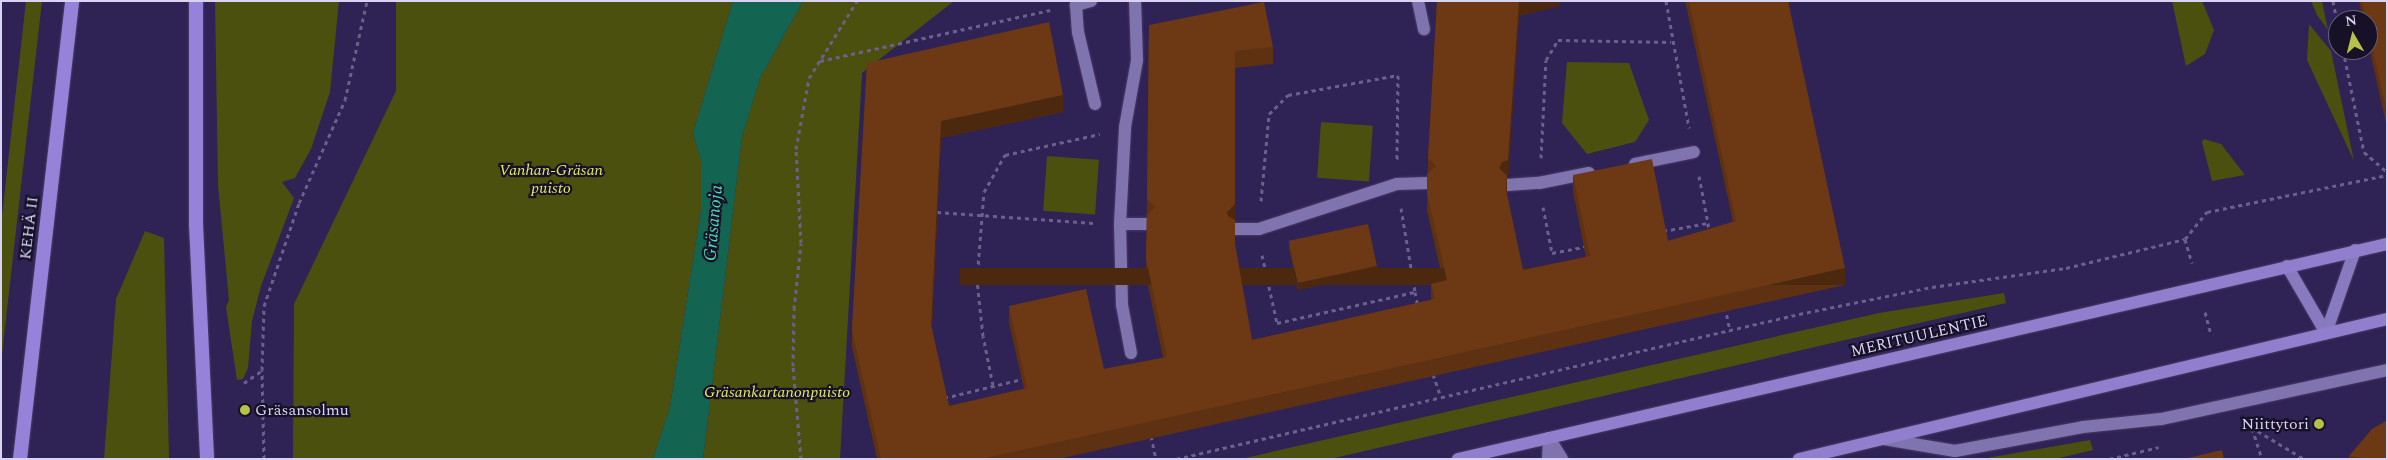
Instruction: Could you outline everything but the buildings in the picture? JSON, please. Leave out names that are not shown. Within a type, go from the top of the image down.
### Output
[{"type":"highway","name":"KEHÄ II","points":[[20,459],[72,1]]},
{"type":"highway","points":[[196,1],[196,224],[208,459]]},
{"type":"main road","name":"MERITUULENTIE","points":[[1458,459],[2387,244]]},
{"type":"main road","points":[[2326,333],[2355,250]]},
{"type":"main road","points":[[2286,266],[2326,333]]},
{"type":"main road","points":[[1799,459],[2387,319]]},
{"type":"street","points":[[1091,1],[1076,5],[1078,32],[1095,104]]},
{"type":"street","points":[[1132,353],[1122,305],[1120,224],[1125,127],[1137,60],[1135,1]]},
{"type":"street","points":[[1418,1],[1424,29]]},
{"type":"street","points":[[1507,185],[1539,183],[1694,152]]},
{"type":"street","points":[[1235,228],[1259,230],[1397,184],[1428,183]]},
{"type":"street","points":[[1120,224],[1147,224]]},
{"type":"street","points":[[1882,438],[1955,451],[2083,427],[2161,418],[2387,370]]},
{"type":"street","points":[[1548,459],[1549,438]]},
{"type":"street","points":[[1549,438],[1562,459]]},
{"type":"path","points":[[264,459],[262,370],[264,306],[299,203],[345,100],[367,1]]},
{"type":"path","points":[[801,459],[793,366],[794,310],[801,242],[796,149],[810,78],[857,1]]},
{"type":"path","points":[[1591,245],[1552,253],[1539,183],[1546,60],[1558,40],[1671,42],[1666,1]]},
{"type":"path","points":[[819,62],[1076,5]]},
{"type":"path","points":[[2345,60],[2364,152],[2387,174]]},
{"type":"path","points":[[1398,76],[1288,95],[1269,114],[1259,230],[1277,323],[1415,292],[1419,311]]},
{"type":"path","points":[[993,385],[983,336],[977,280],[984,192],[1005,155],[1125,127]]},
{"type":"path","points":[[1176,459],[1730,331],[1932,287],[2066,268],[2185,239],[2207,212],[2387,174]]},
{"type":"path","points":[[937,212],[1120,224]]},
{"type":"path","points":[[1659,232],[1708,222],[1710,238]]},
{"type":"path","points":[[1723,301],[1730,331]]},
{"type":"path","points":[[1431,365],[1441,397]]},
{"type":"path","points":[[244,382],[262,370]]},
{"type":"path","points":[[944,398],[1030,377]]},
{"type":"path","points":[[2262,459],[2251,427],[2304,459]]},
{"type":"path","points":[[1149,428],[1156,459]]},
{"type":"green space","points":[[26,1],[42,1],[1,363],[1,225]]},
{"type":"green space","points":[[215,1],[339,1],[330,92],[311,149],[295,178],[282,182],[294,198],[261,286],[252,321],[248,368],[243,379],[237,380],[226,307],[229,300],[218,185]]},
{"type":"green space","name":"Vanhan-Gräsan puisto","points":[[396,1],[733,1],[693,133],[701,161],[701,210],[670,407],[653,459],[293,459],[294,304],[396,91]]},
{"type":"green space","name":"Gräsankartanonpuisto","points":[[803,1],[954,1],[862,73],[840,459],[703,459],[742,137],[760,78]]},
{"type":"green space","points":[[2172,1],[2202,1],[2214,30],[2205,54],[2186,66]]},
{"type":"green space","points":[[2311,1],[2322,1],[2328,30],[2317,15]]},
{"type":"green space","points":[[2309,24],[2328,47],[2328,60],[2333,60],[2354,161],[2307,60]]},
{"type":"green space","points":[[1567,62],[1629,63],[1649,120],[1635,142],[1587,154],[1562,123]]},
{"type":"green space","points":[[1321,122],[1373,126],[1369,181],[1317,178]]},
{"type":"green space","points":[[2204,139],[2221,144],[2245,175],[2212,181],[2202,142]]},
{"type":"green space","points":[[1047,156],[1099,160],[1095,214],[1043,211]]},
{"type":"green space","points":[[145,231],[164,238],[169,459],[104,459],[116,299]]},
{"type":"green space","points":[[2004,293],[2006,303],[1330,459],[1241,459],[1879,313]]},
{"type":"green space","points":[[2090,440],[2093,450],[2055,459],[1982,459]]},
{"type":"water","name":"Gräsanoja","points":[[733,1],[803,1],[760,78],[742,137],[703,459],[653,459],[670,407],[701,210],[701,161],[693,133]]},
{"type":"place","name":"Gräsansolmu","points":[[245,410]]},
{"type":"place","name":"Niittytori","points":[[2319,424]]}]
